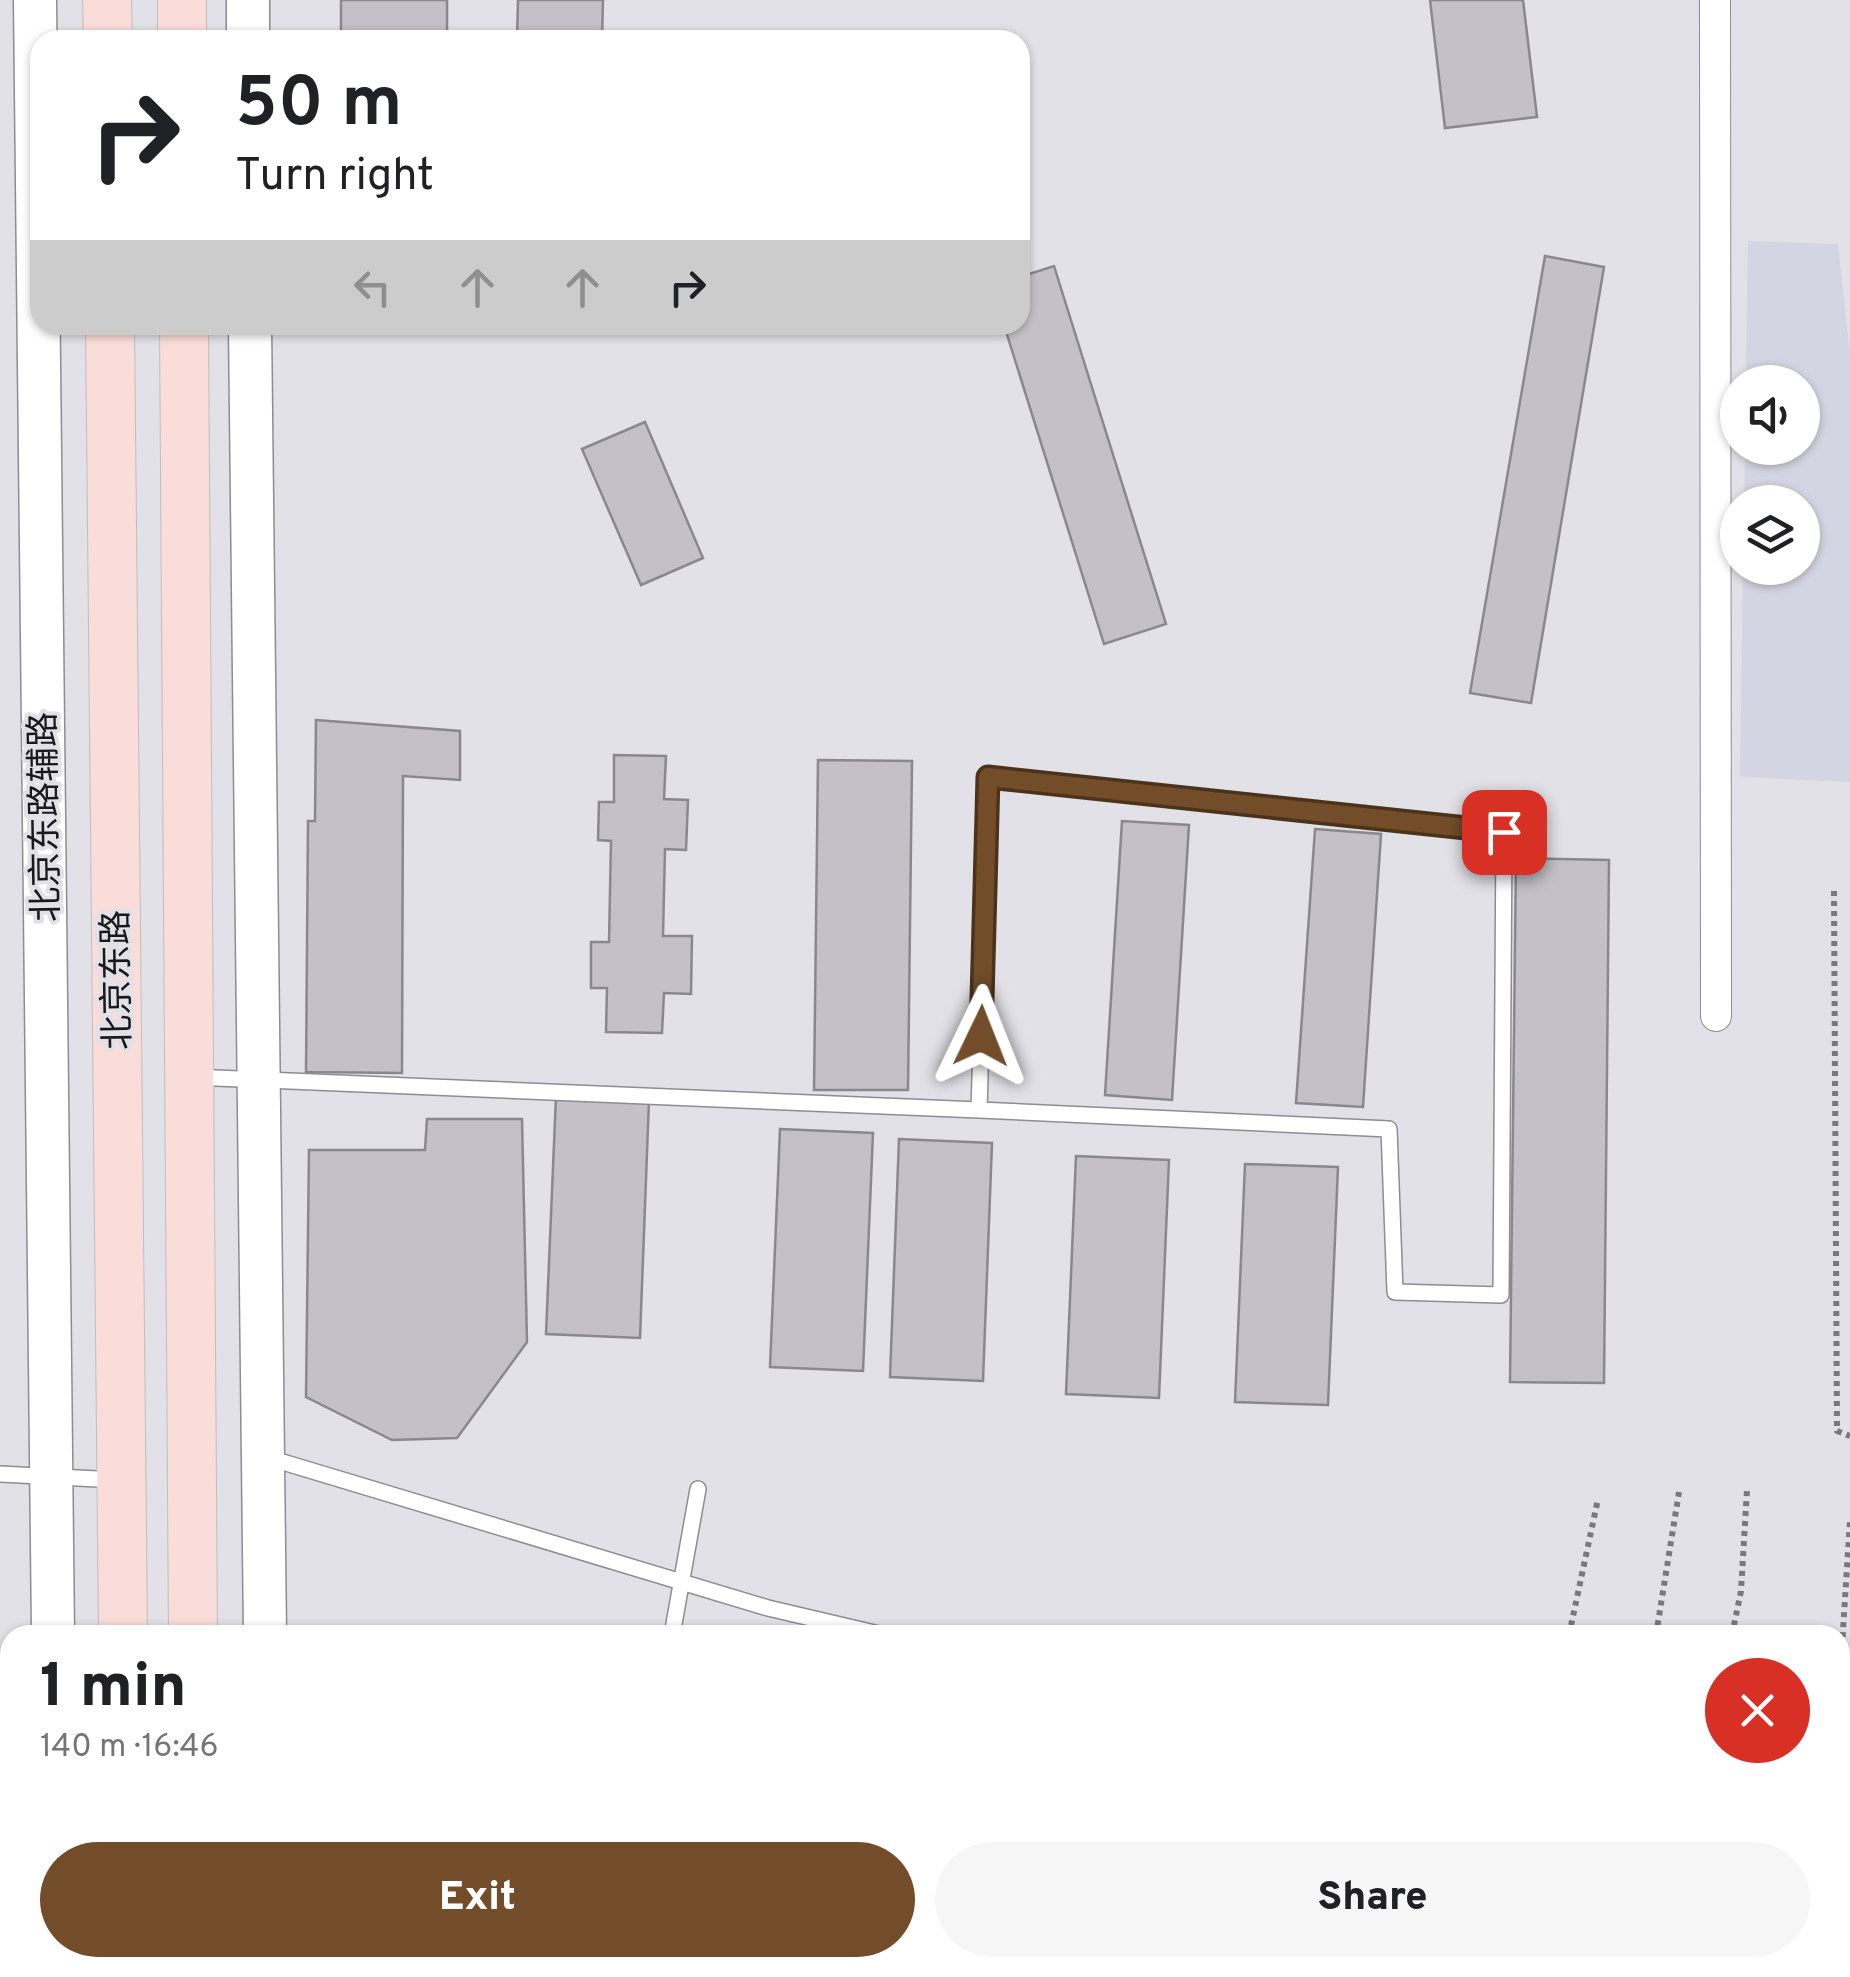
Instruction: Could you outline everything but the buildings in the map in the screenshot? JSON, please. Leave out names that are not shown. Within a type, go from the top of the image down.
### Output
[{"type":"main road","name":"北京东路辅路","points":[[35,0],[35,30]]},
{"type":"main road","points":[[108,0],[108,30]]},
{"type":"main road","points":[[182,0],[182,30]]},
{"type":"main road","points":[[248,0],[248,30]]},
{"type":"main road","name":"北京东路辅路","points":[[39,335],[53,1625]]},
{"type":"main road","name":"北京东路","points":[[110,335],[123,1625]]},
{"type":"main road","name":"北京东路","points":[[184,335],[193,1625]]},
{"type":"main road","points":[[250,335],[265,1625]]},
{"type":"street","points":[[1716,0],[1716,1016]]},
{"type":"lane","points":[[189,1076],[1389,1130],[1395,1292],[1501,1295],[1504,832],[988,777],[978,1110]]},
{"type":"lane","points":[[262,1456],[768,1608],[840,1625]]},
{"type":"lane","points":[[0,1474],[121,1480]]},
{"type":"lane","points":[[674,1625],[698,1489]]},
{"type":"path","points":[[1834,891],[1836,1431],[1850,1436]]},
{"type":"path","points":[[1734,1625],[1742,1591],[1747,1490]]},
{"type":"path","points":[[1658,1625],[1680,1492]]},
{"type":"path","points":[[1571,1625],[1598,1499]]},
{"type":"path","points":[[1843,1625],[1850,1521]]},
{"type":"shaded area","points":[[1748,241],[1838,244],[1850,354],[1850,782],[1740,777],[1743,585],[1820,585],[1820,485],[1744,485],[1745,465],[1820,465],[1820,365],[1746,365]]},
{"type":"route","points":[[981,1036],[988,777],[1504,832]]}]
